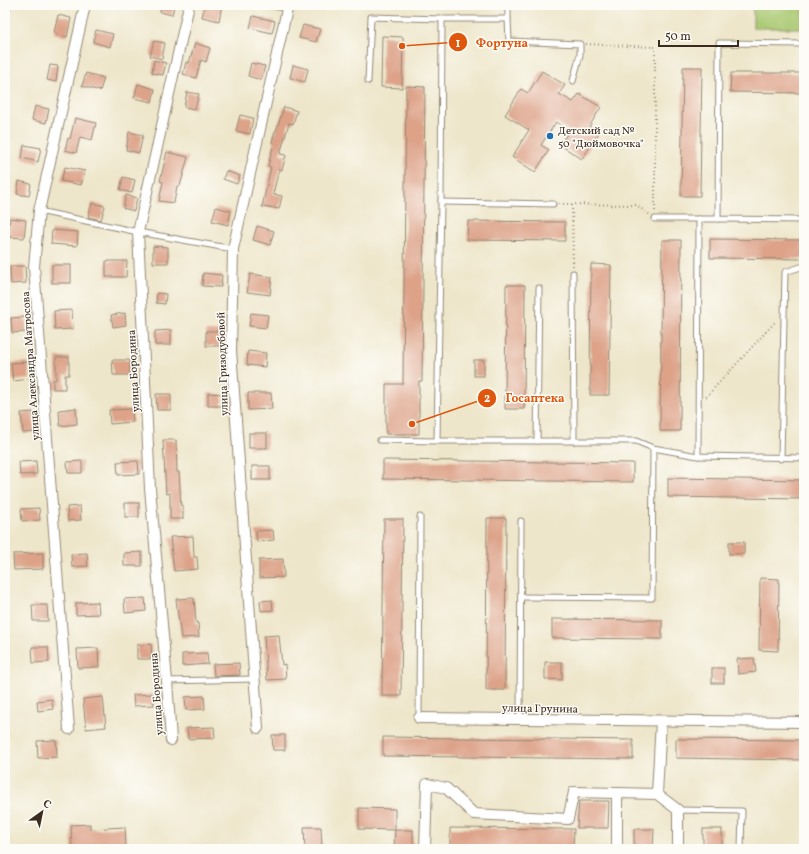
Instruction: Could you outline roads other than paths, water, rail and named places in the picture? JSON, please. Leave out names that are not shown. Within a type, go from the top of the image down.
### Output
[{"type":"street","name":"улица Александра Матросова","points":[[69,729],[34,267],[39,211],[86,5]]},
{"type":"street","name":"улица Бородина","points":[[171,740],[150,488],[138,232],[189,5]]},
{"type":"street","name":"улица Гризодубовой","points":[[258,728],[231,350],[233,249],[288,7]]},
{"type":"street","name":"улица Грунина","points":[[419,718],[804,722]]},
{"type":"street","points":[[658,794],[661,721]]},
{"type":"street","points":[[425,849],[427,784],[446,788],[474,814],[568,819],[574,792],[658,794],[678,810],[678,849]]},
{"type":"street","points":[[617,793],[617,849]]},
{"type":"lane","points":[[270,5],[288,7]]},
{"type":"lane","points":[[508,5],[509,41],[580,44],[580,55],[573,81]]},
{"type":"lane","points":[[368,81],[371,17],[508,19]]},
{"type":"lane","points":[[437,441],[442,19]]},
{"type":"lane","points":[[718,220],[719,43],[804,44]]},
{"type":"lane","points":[[441,202],[553,204]]},
{"type":"lane","points":[[39,211],[138,232],[233,249]]},
{"type":"lane","points":[[655,219],[804,220]]},
{"type":"lane","points":[[698,456],[699,219]]},
{"type":"lane","points":[[781,458],[784,272],[804,266]]},
{"type":"lane","points":[[573,273],[574,441]]},
{"type":"lane","points":[[538,441],[539,288]]},
{"type":"lane","points":[[380,440],[636,440],[653,448],[698,456],[804,458]]},
{"type":"lane","points":[[521,597],[652,598],[653,448]]},
{"type":"lane","points":[[419,718],[420,517]]},
{"type":"lane","points":[[520,719],[521,521]]},
{"type":"lane","points":[[167,682],[254,679]]},
{"type":"lane","points":[[678,810],[742,811],[741,849]]},
{"type":"water","points":[[5,5],[12,5],[5,35]]},
{"type":"place","name":"Фортуна","points":[[402,46]]},
{"type":"place","name":"Детский сад № 50 \"Дюймовочка\"","points":[[550,136]]},
{"type":"place","name":"Госаптека","points":[[412,424]]}]
